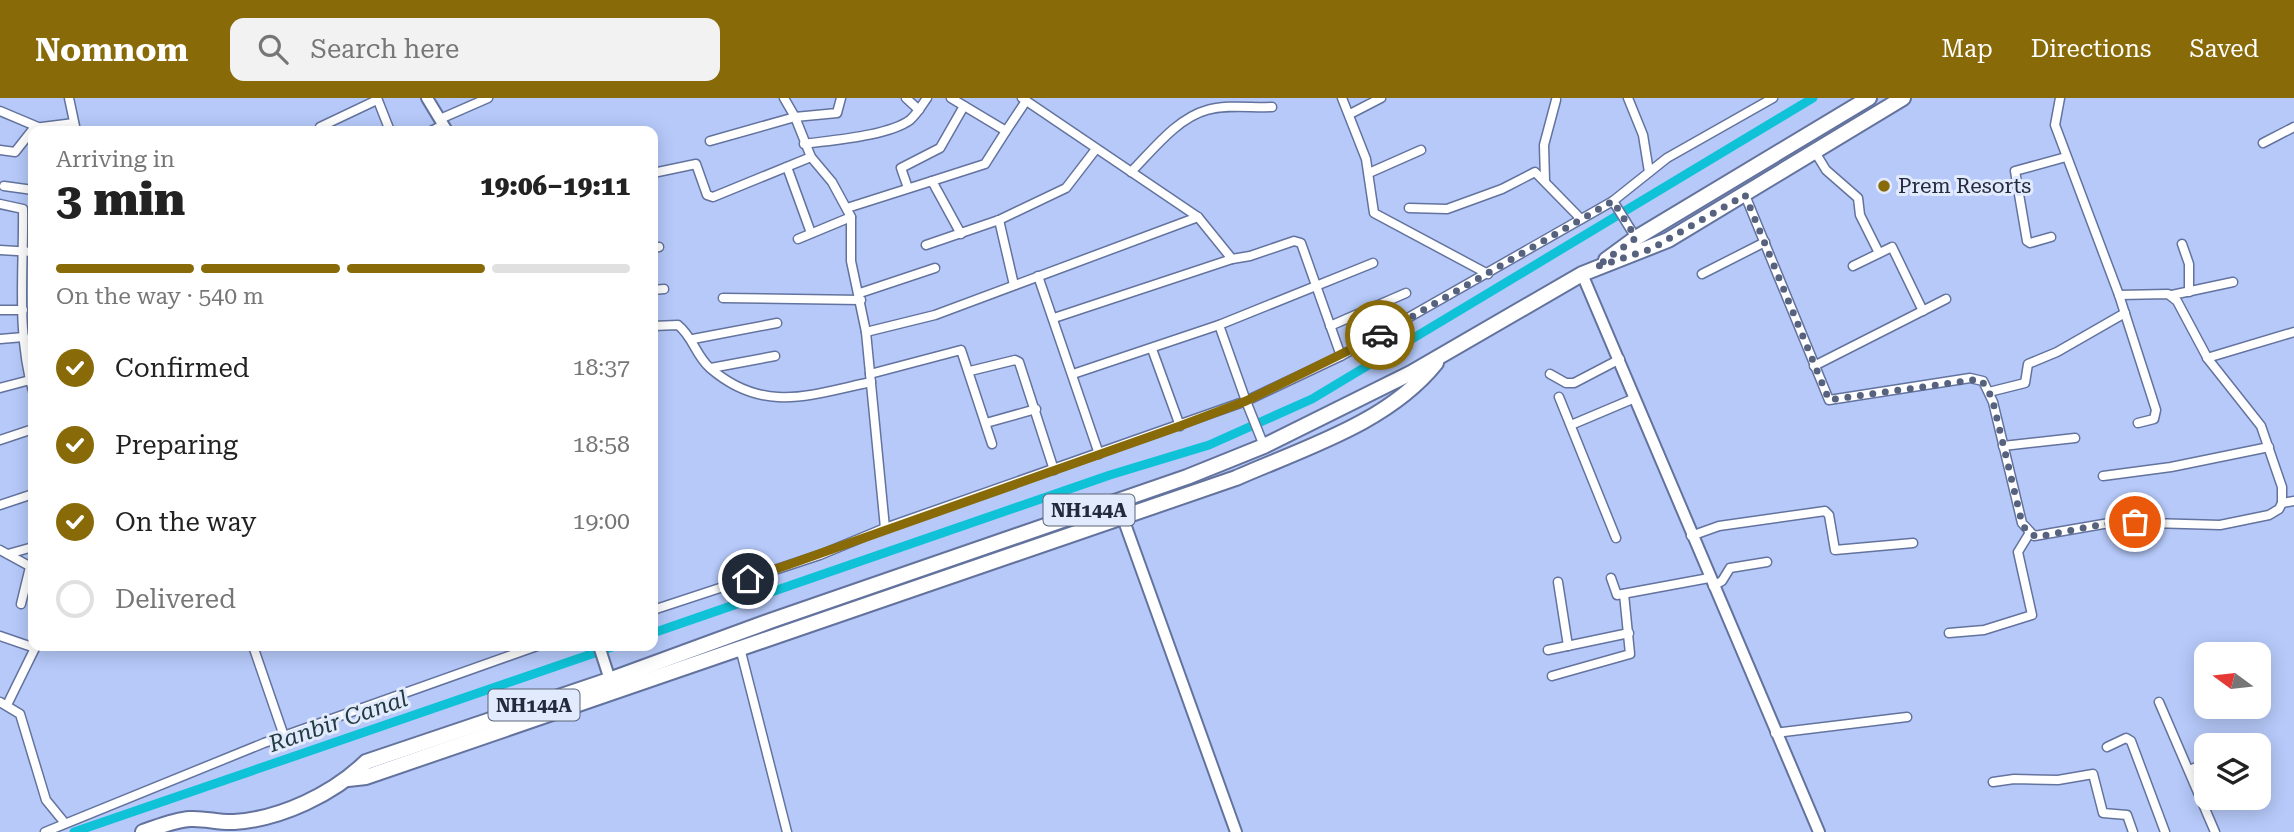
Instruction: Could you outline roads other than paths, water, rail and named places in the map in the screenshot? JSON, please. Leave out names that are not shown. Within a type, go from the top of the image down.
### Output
[{"type":"highway","name":"NH144A","points":[[143,832],[182,820],[251,826],[348,779],[366,777],[1116,501],[1261,440],[1446,354],[1596,267],[1636,238],[1869,98]]},
{"type":"highway","points":[[1596,267],[1651,249],[1903,98]]},
{"type":"highway","points":[[740,648],[1123,519],[1236,478],[1361,422],[1418,385],[1446,354]]},
{"type":"highway","name":"NH144A","points":[[612,686],[740,648]]},
{"type":"street","points":[[69,98],[75,126]]},
{"type":"street","points":[[427,98],[443,125],[488,98]]},
{"type":"street","points":[[784,98],[804,145],[832,183],[851,217],[851,261],[866,332],[885,528]]},
{"type":"street","points":[[710,141],[794,117],[837,113],[841,98]]},
{"type":"street","points":[[906,98],[919,110]]},
{"type":"street","points":[[804,145],[886,129],[908,121],[927,98]]},
{"type":"street","points":[[951,98],[1006,131]]},
{"type":"street","points":[[1342,98],[1350,114],[1369,173],[1370,203],[1379,218],[1488,274]]},
{"type":"street","points":[[1350,114],[1381,98]]},
{"type":"street","points":[[1628,98],[1645,142],[1649,172]]},
{"type":"street","points":[[658,608],[820,555],[885,528],[1246,401],[1341,356],[1581,219],[1616,205],[1649,172],[1673,155],[1704,140],[1773,98]]},
{"type":"street","points":[[2060,98],[2054,121],[2125,313],[2157,415],[2154,419],[2138,424]]},
{"type":"street","points":[[322,126],[377,99],[388,126]]},
{"type":"street","points":[[847,208],[985,164],[1024,99],[1198,217],[1232,258]]},
{"type":"street","points":[[1545,181],[1544,145],[1556,100]]},
{"type":"street","points":[[908,188],[901,168],[940,148],[964,106]]},
{"type":"street","points":[[1131,172],[1160,142],[1194,116],[1208,109],[1272,107]]},
{"type":"street","points":[[0,111],[36,126]]},
{"type":"street","points":[[2263,143],[2294,127]]},
{"type":"street","points":[[0,150],[15,152],[28,133]]},
{"type":"street","points":[[926,245],[999,219],[1066,188],[1096,149]]},
{"type":"street","points":[[1369,173],[1421,150]]},
{"type":"street","points":[[1815,152],[1826,170],[1858,198],[1860,215],[1879,253]]},
{"type":"street","points":[[658,172],[696,164],[706,192],[713,197],[811,157]]},
{"type":"street","points":[[2051,237],[2030,243],[2027,241],[2015,171],[2066,157]]},
{"type":"street","points":[[787,167],[811,233]]},
{"type":"street","points":[[1409,208],[1447,209],[1503,189],[1533,172],[1581,219]]},
{"type":"street","points":[[932,181],[961,234]]},
{"type":"street","points":[[4,186],[28,189]]},
{"type":"street","points":[[1745,195],[1826,397],[1832,402],[1970,378],[1983,381],[1989,392],[2022,523],[2029,534],[2045,537],[2115,522],[2220,525],[2269,515],[2282,503],[2294,501]]},
{"type":"street","points":[[0,204],[23,209],[20,251],[24,337],[28,346]]},
{"type":"street","points":[[1616,205],[1636,238]]},
{"type":"street","points":[[798,239],[851,217]]},
{"type":"street","points":[[866,332],[926,318],[1198,217]]},
{"type":"street","points":[[999,219],[1014,285]]},
{"type":"street","points":[[1054,318],[1232,258],[1250,256],[1296,241],[1301,243],[1341,356]]},
{"type":"street","points":[[1702,274],[1765,242]]},
{"type":"street","points":[[2182,244],[2189,264],[2189,292]]},
{"type":"street","points":[[1853,265],[1894,248],[1923,311]]},
{"type":"street","points":[[0,250],[28,252]]},
{"type":"street","points":[[1073,374],[1219,325],[1373,263]]},
{"type":"street","points":[[723,298],[860,296],[935,268]]},
{"type":"street","points":[[1582,274],[1635,398],[1698,534],[1775,733],[1819,832]]},
{"type":"street","points":[[1038,276],[1099,454]]},
{"type":"street","points":[[2119,296],[2172,296],[2233,282]]},
{"type":"street","points":[[658,290],[664,289]]},
{"type":"street","points":[[1330,326],[1406,293]]},
{"type":"street","points":[[2172,296],[2207,358],[2257,418],[2282,487],[2282,503]]},
{"type":"street","points":[[1814,366],[1946,299]]},
{"type":"street","points":[[0,310],[23,310]]},
{"type":"street","points":[[1989,392],[2025,383],[2028,364],[2057,352],[2125,313]]},
{"type":"street","points":[[693,339],[777,323]]},
{"type":"street","points":[[658,326],[678,325],[693,339],[711,368],[743,390],[773,399],[802,397],[958,349],[962,351],[970,371],[992,444]]},
{"type":"street","points":[[1219,325],[1261,440]]},
{"type":"street","points":[[2207,358],[2294,332]]},
{"type":"street","points":[[0,339],[24,337]]},
{"type":"street","points":[[1152,349],[1180,426]]},
{"type":"street","points":[[711,368],[775,356]]},
{"type":"street","points":[[1550,374],[1566,383],[1574,383],[1620,359]]},
{"type":"street","points":[[970,371],[1017,361],[1036,409],[1054,470]]},
{"type":"street","points":[[0,388],[28,381]]},
{"type":"street","points":[[1559,397],[1616,538]]},
{"type":"street","points":[[1571,425],[1635,398]]},
{"type":"street","points":[[986,423],[1036,409]]},
{"type":"street","points":[[0,440],[28,431]]},
{"type":"street","points":[[2003,446],[2075,438]]},
{"type":"street","points":[[2104,476],[2171,467],[2269,447]]},
{"type":"street","points":[[0,505],[28,496]]},
{"type":"street","points":[[1116,501],[1236,832]]},
{"type":"street","points":[[1698,534],[1758,520],[1825,511],[1829,515],[1835,550],[1913,543]]},
{"type":"street","points":[[1949,633],[1984,630],[2032,615],[2018,552],[2029,534]]},
{"type":"street","points":[[4,552],[28,548]]},
{"type":"street","points":[[4,552],[28,565]]},
{"type":"street","points":[[1611,578],[1615,594],[1624,594],[1716,582],[1730,568],[1767,562]]},
{"type":"street","points":[[20,604],[28,579]]},
{"type":"street","points":[[1558,582],[1568,646]]},
{"type":"street","points":[[1552,676],[1629,655],[1631,650],[1624,594]]},
{"type":"street","points":[[1548,650],[1629,633]]},
{"type":"street","points":[[0,636],[28,645]]},
{"type":"street","points":[[740,648],[787,832]]},
{"type":"street","points":[[33,651],[4,703],[20,714],[46,800],[64,822]]},
{"type":"street","points":[[255,651],[284,736]]},
{"type":"street","points":[[45,832],[64,822],[284,736],[523,651]]},
{"type":"street","points":[[600,651],[612,686]]},
{"type":"street","points":[[2159,702],[2215,832]]},
{"type":"street","points":[[1775,733],[1907,718]]},
{"type":"street","points":[[2107,747],[2126,738],[2131,741],[2165,832]]},
{"type":"street","points":[[2189,770],[2194,768]]},
{"type":"street","points":[[1993,782],[2014,779],[2058,780],[2093,774],[2103,813],[2127,815],[2133,832]]},
{"type":"waterway","name":"Ranbir Canal","points":[[658,631],[1110,475],[1209,445],[1312,399],[1813,98]]},
{"type":"waterway","name":"Ranbir Canal","points":[[74,832],[600,651]]},
{"type":"place","name":"Prem Resorts","points":[[1884,186]]}]
